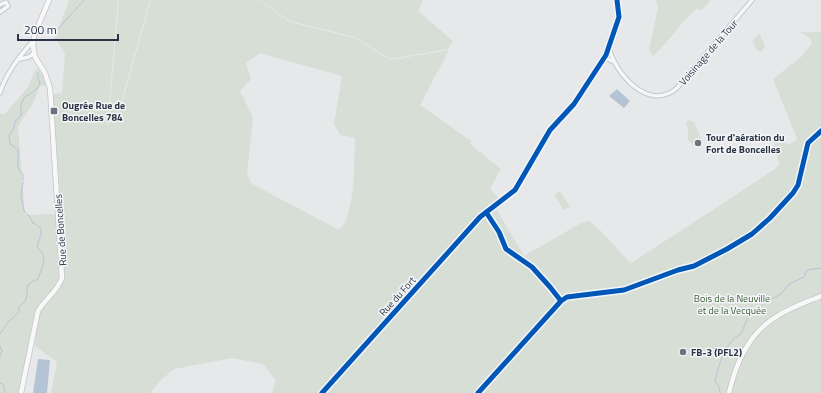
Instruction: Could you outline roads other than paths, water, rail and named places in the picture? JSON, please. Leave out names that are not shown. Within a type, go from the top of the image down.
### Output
[{"type":"main road","points":[[33,41],[49,0]]},
{"type":"main road","name":"Rue de Boncelles","points":[[21,393],[38,311],[40,306],[58,288],[62,278],[50,88],[45,73],[37,61],[34,53],[33,41]]},
{"type":"main road","points":[[729,393],[735,370],[742,355],[750,341],[760,329],[771,319],[785,311],[821,296]]},
{"type":"street","name":"Rue du Fort","points":[[322,393],[468,230],[486,212],[515,190],[550,130],[574,104],[609,48],[619,17],[617,0]]},
{"type":"street","name":"Voisinage de la Tour","points":[[609,48],[614,62],[623,75],[642,92],[654,96],[670,93],[677,88],[752,0]]},
{"type":"street","points":[[0,4],[6,2],[8,6],[0,12]]},
{"type":"street","points":[[0,93],[6,78],[33,41]]},
{"type":"street","points":[[25,51],[34,53]]},
{"type":"street","points":[[19,60],[29,57],[34,53]]},
{"type":"street","points":[[29,57],[37,61]]},
{"type":"street","points":[[602,61],[608,59],[614,62]]},
{"type":"water","points":[[617,89],[630,101],[624,108],[609,96]]},
{"type":"water","points":[[38,359],[50,360],[47,393],[33,393]]},
{"type":"waterway","points":[[53,33],[84,0]]},
{"type":"waterway","points":[[23,180],[23,175],[18,168],[18,150],[10,144],[9,136],[14,128],[15,122],[21,115],[21,105],[24,98],[38,88],[40,83],[38,73]]},
{"type":"waterway","points":[[0,334],[9,321],[19,312],[19,307],[26,299],[28,285],[38,279],[44,262],[43,254],[37,247],[41,234],[40,228],[33,223],[24,211],[21,196],[23,182]]},
{"type":"waterway","points":[[720,393],[719,387],[715,381],[718,368],[731,342],[741,334],[748,317],[766,302],[781,294],[789,284],[804,277],[807,270],[821,268]]},
{"type":"waterway","points":[[0,346],[2,351],[0,356]]},
{"type":"waterway","points":[[0,383],[3,384],[5,393]]},
{"type":"place","name":"Ougrée Rue de Boncelles 784","points":[[54,111]]},
{"type":"place","name":"Tour d'aération du Fort de Boncelles","points":[[698,143]]},
{"type":"place","name":"FB-3 (PFL2)","points":[[683,352]]},
{"type":"park label","name":"Bois de la Neuville et de la Vecquée","points":[[732,304]]}]
